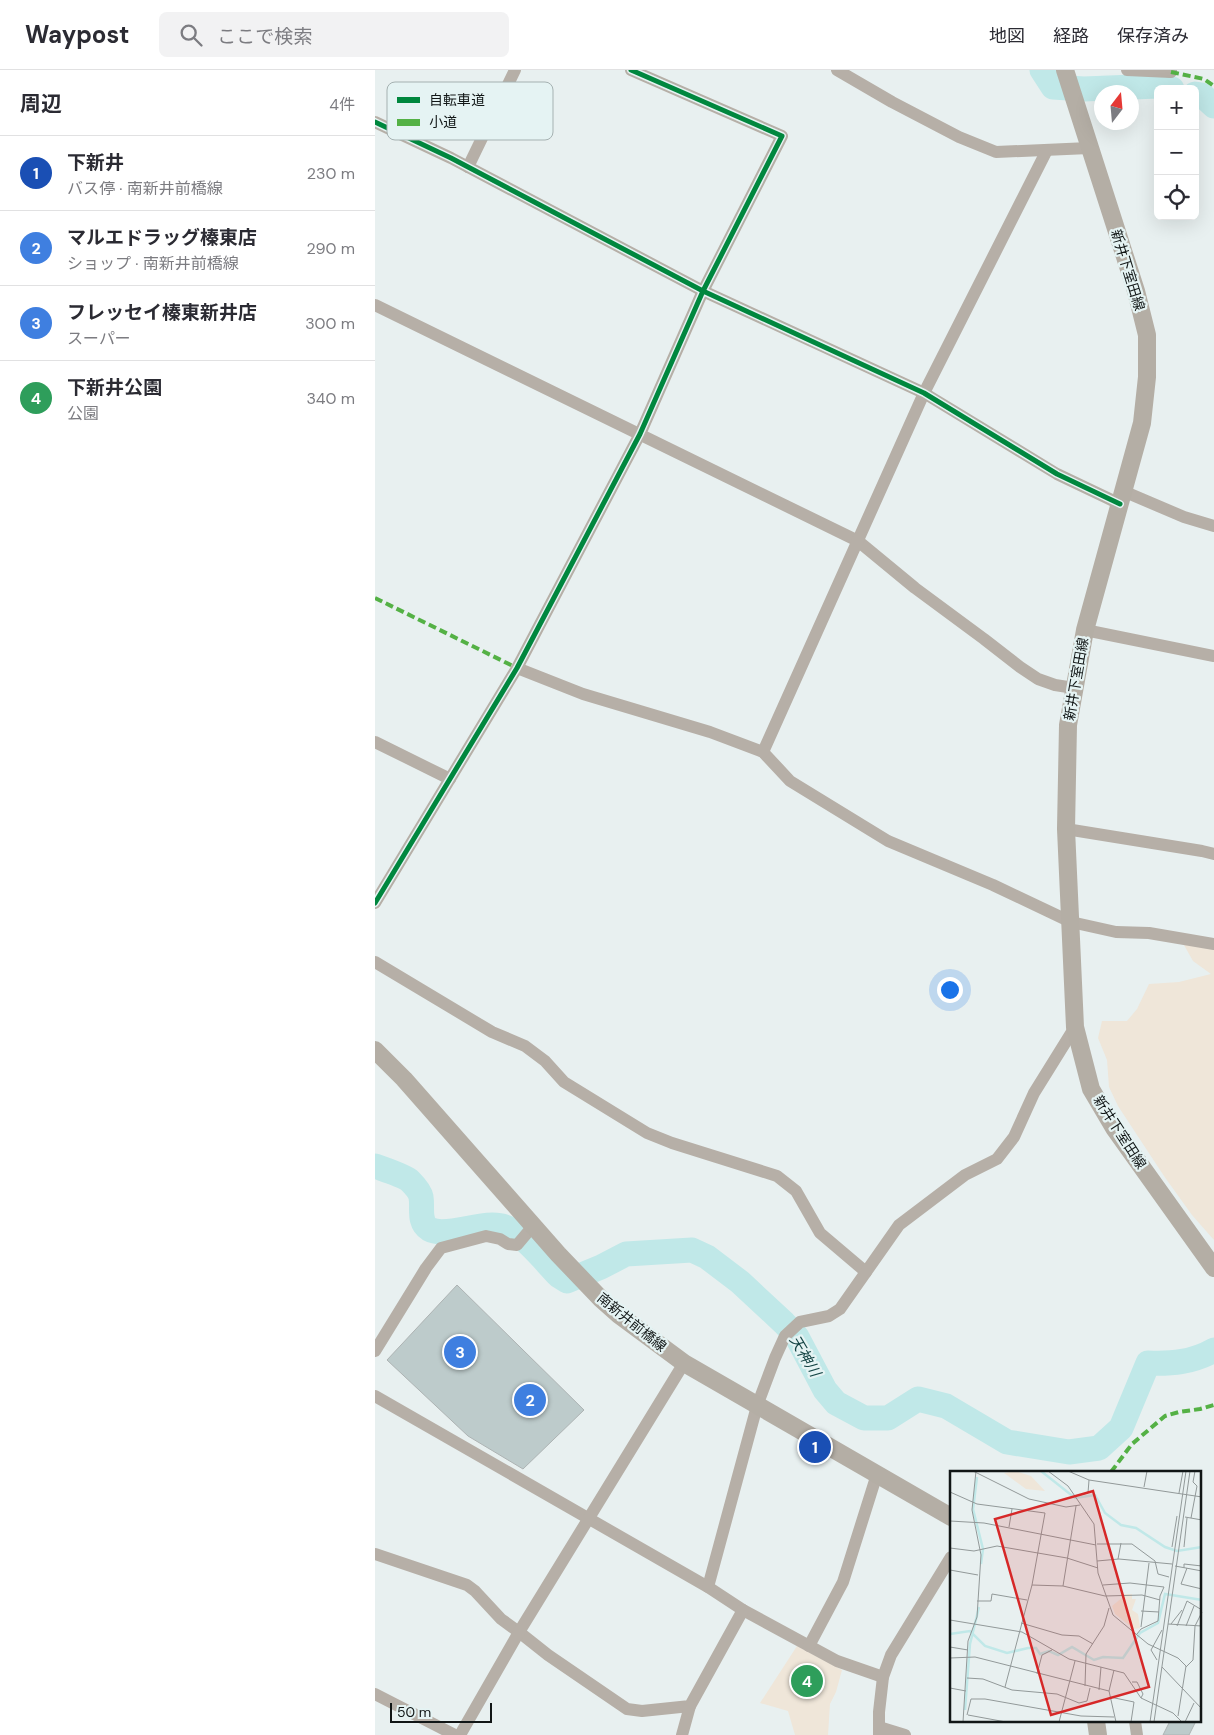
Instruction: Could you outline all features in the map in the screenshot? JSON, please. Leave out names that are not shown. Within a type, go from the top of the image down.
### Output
[{"type":"main road","name":"新井下室田線","points":[[1066,73],[1136,290],[1147,335],[1147,377],[1142,422],[1085,630],[1068,725],[1066,829],[1075,1027],[1091,1090],[1114,1128],[1214,1268]]},
{"type":"main road","name":"南新井前橋線","points":[[375,1050],[404,1079],[533,1226],[601,1299],[647,1337],[685,1364],[950,1516]]},
{"type":"main road","points":[[1096,1722],[1098,1735]]},
{"type":"street","points":[[509,82],[515,70]]},
{"type":"street","points":[[375,903],[517,668],[640,434],[703,291],[782,136],[631,70]]},
{"type":"street","points":[[837,70],[892,102],[959,137],[996,152],[1089,148]]},
{"type":"street","points":[[1127,70],[1171,72],[1171,70]]},
{"type":"street","points":[[375,122],[387,128]]},
{"type":"street","points":[[412,140],[468,167],[703,291],[924,393],[949,410],[1057,474],[1121,498],[1214,526]]},
{"type":"street","points":[[468,167],[481,140]]},
{"type":"street","points":[[763,752],[924,393],[1047,150]]},
{"type":"street","points":[[375,305],[858,540],[915,588],[985,639],[1019,667],[1038,679],[1055,685],[1074,688]]},
{"type":"street","points":[[1085,630],[1214,656]]},
{"type":"street","points":[[517,668],[583,694],[710,732],[763,752],[790,781],[887,841],[993,885],[1071,922],[1116,932],[1149,933],[1214,944]]},
{"type":"street","points":[[375,742],[450,779]]},
{"type":"street","points":[[1066,829],[1214,854]]},
{"type":"street","points":[[375,962],[492,1032],[525,1046],[545,1061],[564,1082],[647,1133],[672,1143],[777,1176],[796,1191],[820,1233],[866,1272]]},
{"type":"street","points":[[708,1587],[757,1406],[785,1336],[800,1322],[829,1316],[840,1309],[899,1225],[965,1175],[997,1159],[1014,1137],[1034,1093],[1075,1027]]},
{"type":"street","points":[[375,1351],[426,1268],[441,1248],[486,1236],[500,1239],[508,1244],[517,1245],[533,1226]]},
{"type":"street","points":[[460,1735],[519,1632],[685,1364]]},
{"type":"street","points":[[375,1396],[708,1587],[743,1610],[837,1661],[883,1677]]},
{"type":"street","points":[[809,1646],[843,1582],[877,1474]]},
{"type":"street","points":[[375,1554],[467,1585],[501,1619],[548,1655],[627,1709],[642,1711],[690,1706]]},
{"type":"street","points":[[905,1735],[879,1731],[883,1677],[891,1655],[950,1559]]},
{"type":"street","points":[[682,1735],[690,1706],[743,1610]]},
{"type":"street","points":[[375,1694],[455,1735]]},
{"type":"street","points":[[1135,1722],[1137,1735]]},
{"type":"shaded area","points":[[1214,944],[1214,1240],[1192,1215],[1164,1176],[1118,1106],[1109,1087],[1107,1060],[1098,1038],[1102,1021],[1127,1021],[1137,1009],[1149,984],[1179,982],[1211,974],[1193,961],[1184,945]]},
{"type":"shaded area","points":[[797,1646],[842,1670],[836,1692],[830,1704],[828,1735],[795,1735],[788,1711],[760,1703]]},
{"type":"building","points":[[457,1285],[584,1410],[523,1469],[468,1436],[387,1360]]},
{"type":"building","points":[[1170,1722],[1196,1722],[1189,1735],[1163,1735]]},
{"type":"waterway","points":[[1042,70],[1053,87],[1084,89],[1154,86]]},
{"type":"waterway","points":[[1199,95],[1214,106]]},
{"type":"waterway","name":"天神川","points":[[375,1166],[404,1177],[413,1184],[420,1195],[423,1223],[429,1229],[446,1232],[487,1225],[505,1227],[526,1241],[559,1276],[567,1281],[626,1254],[692,1250],[707,1257],[740,1282],[797,1337],[825,1390],[836,1403],[864,1418],[888,1418],[918,1399],[946,1406],[1007,1442],[1069,1452],[1099,1448],[1121,1428],[1148,1363],[1182,1361],[1214,1350]]},
{"type":"marked path","points":[[1171,72],[1204,79],[1214,86]]},
{"type":"marked path","points":[[375,598],[517,668]]},
{"type":"marked path","points":[[1112,1471],[1132,1444],[1165,1416],[1214,1405]]},
{"type":"cycle path","points":[[375,903],[517,668],[640,434],[703,291],[782,136],[631,70]]},
{"type":"cycle path","points":[[375,122],[387,128]]},
{"type":"cycle path","points":[[413,140],[451,158],[703,291],[924,393],[1057,474],[1120,504]]},
{"type":"place","name":"フレッセイ榛東新井店","points":[[460,1352]]},
{"type":"place","name":"マルエドラッグ榛東店","points":[[530,1400]]},
{"type":"place","name":"下新井","points":[[815,1447]]},
{"type":"place","name":"下新井公園","points":[[807,1681]]}]
